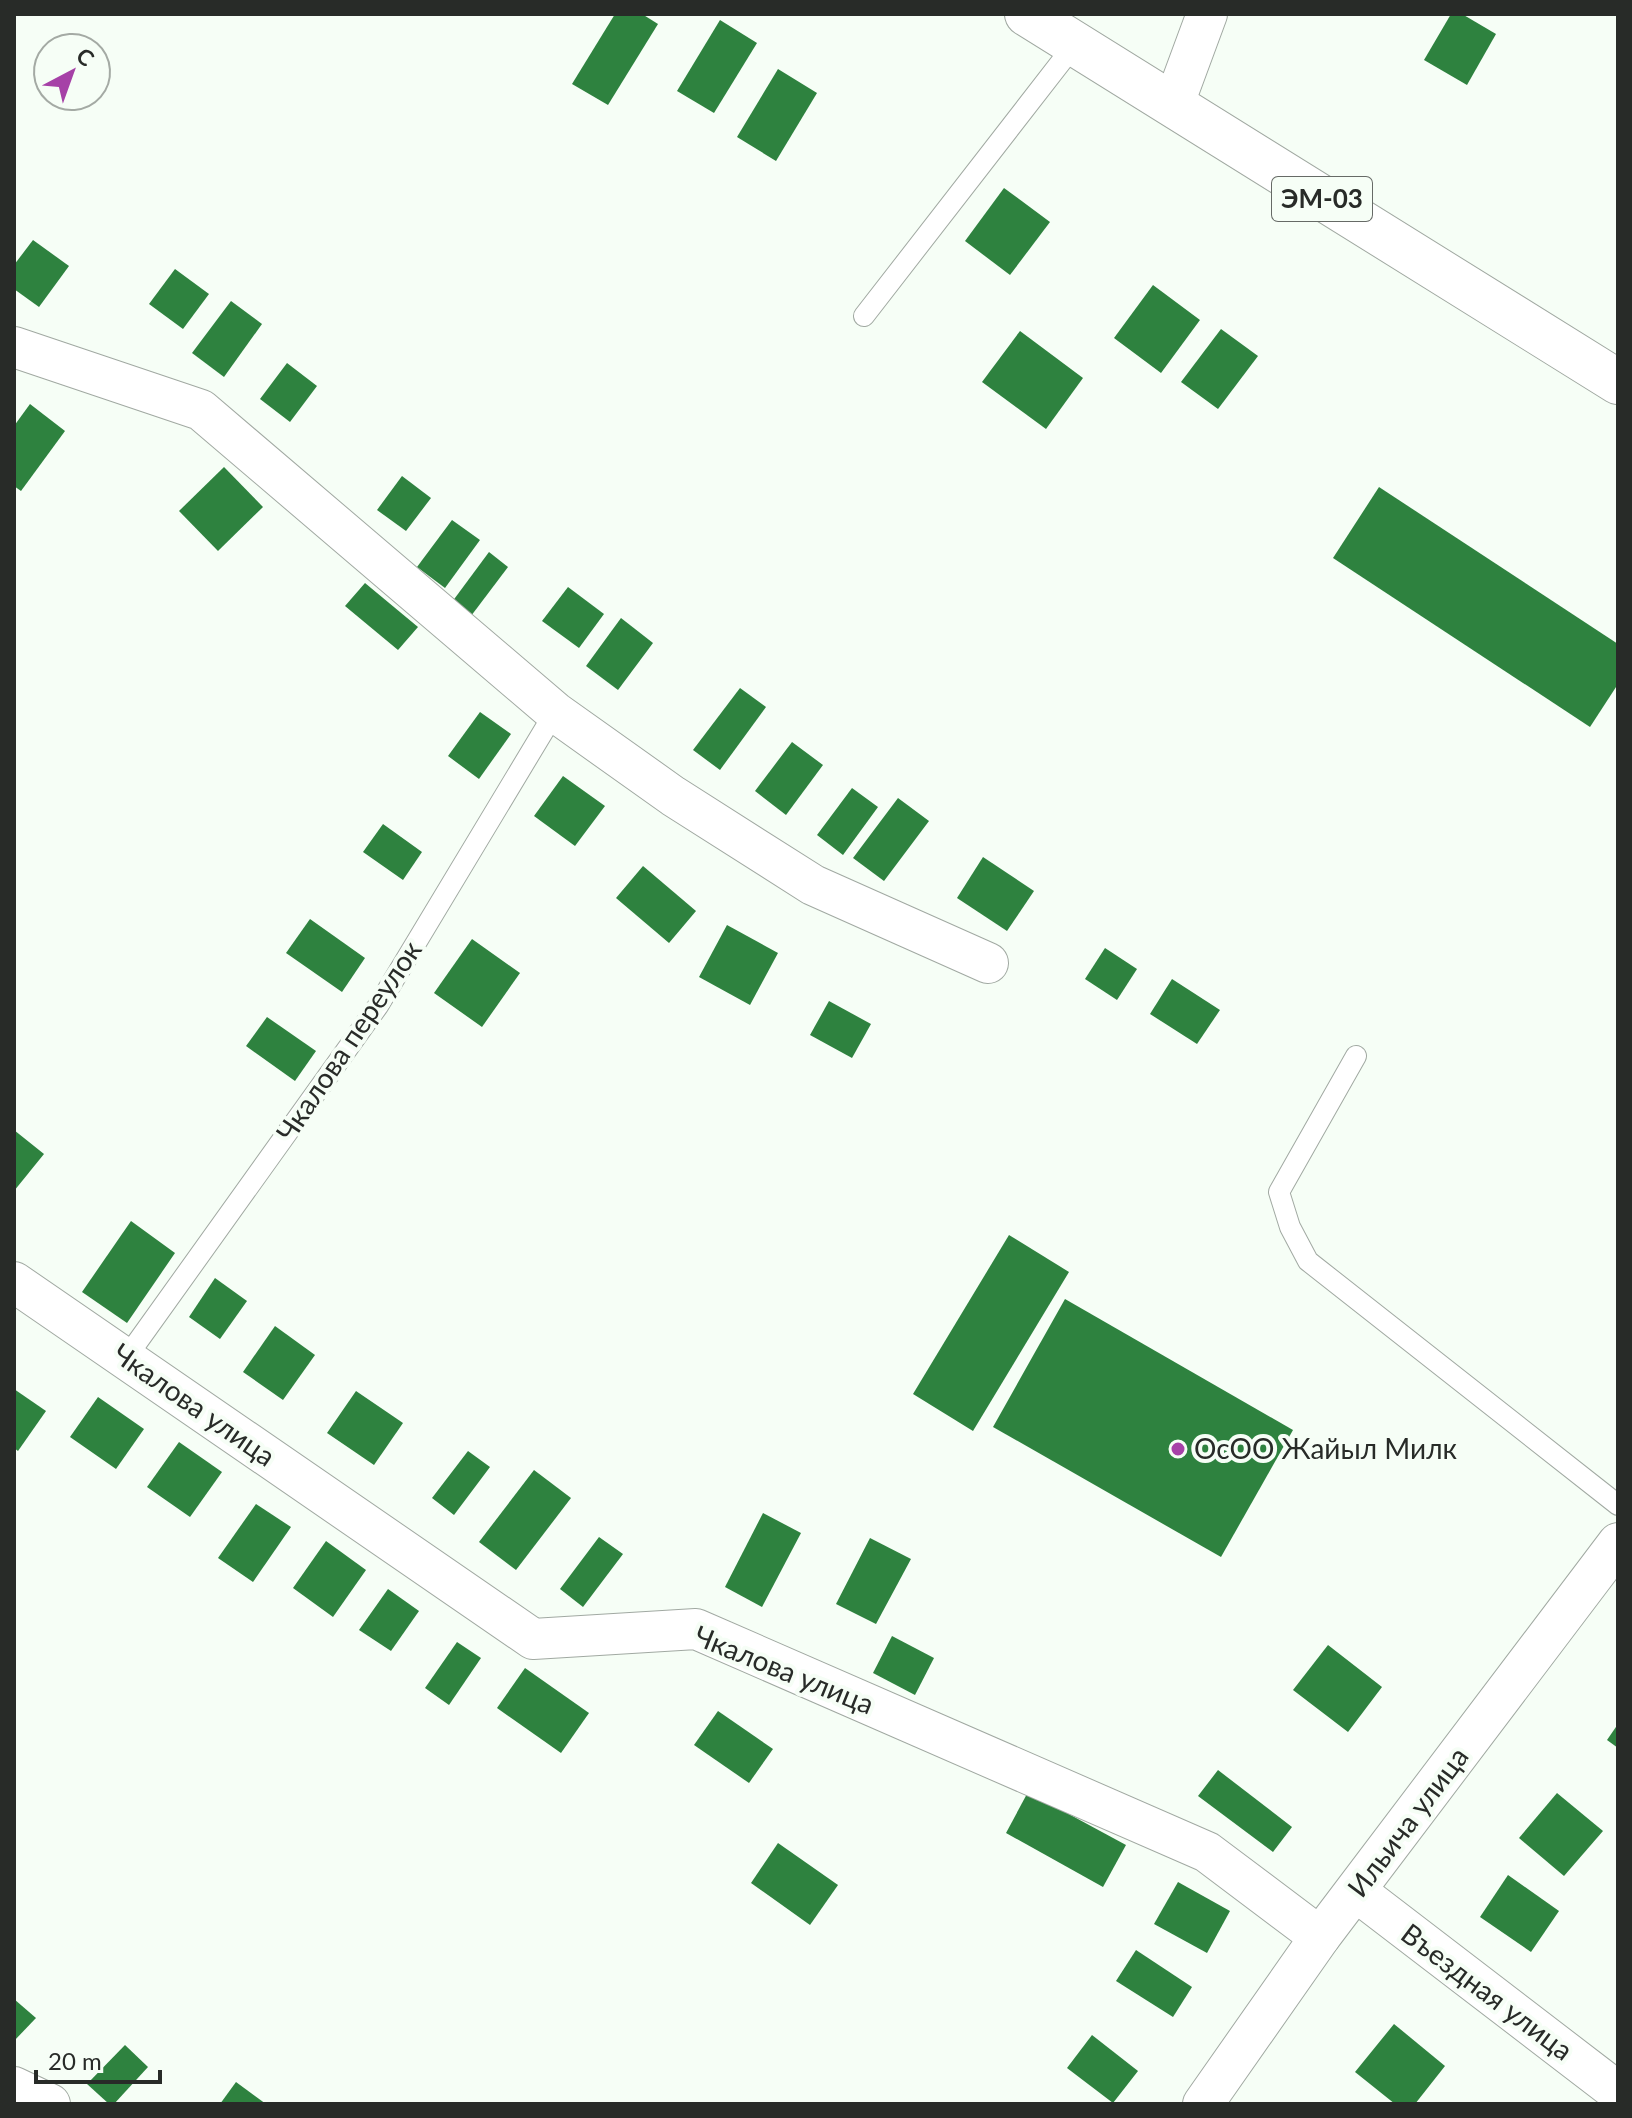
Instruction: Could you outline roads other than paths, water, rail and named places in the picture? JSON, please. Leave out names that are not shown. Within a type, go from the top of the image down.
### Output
[{"type":"highway","name":"ЭМ-03","points":[[1027,14],[1618,382]]},
{"type":"street","points":[[1173,106],[1207,14]]},
{"type":"street","points":[[14,347],[201,410],[555,712],[673,796],[813,885],[988,963]]},
{"type":"street","name":"Чкалова улица","points":[[14,1282],[533,1639],[696,1629],[1207,1852],[1320,1937]]},
{"type":"street","name":"Ильича улица","points":[[1203,2104],[1320,1937],[1618,1543]]},
{"type":"street","name":"Въездная улица","points":[[1357,1892],[1618,2092]]},
{"type":"street","points":[[14,2087],[50,2104]]},
{"type":"lane","points":[[864,316],[1075,44]]},
{"type":"lane","name":"Чкалова переулок","points":[[126,1358],[378,1006],[555,712]]},
{"type":"lane","points":[[1356,1056],[1279,1192],[1290,1227],[1308,1261],[1618,1505]]},
{"type":"place","name":"ОсОО Жайыл Милк","points":[[1178,1449]]}]
